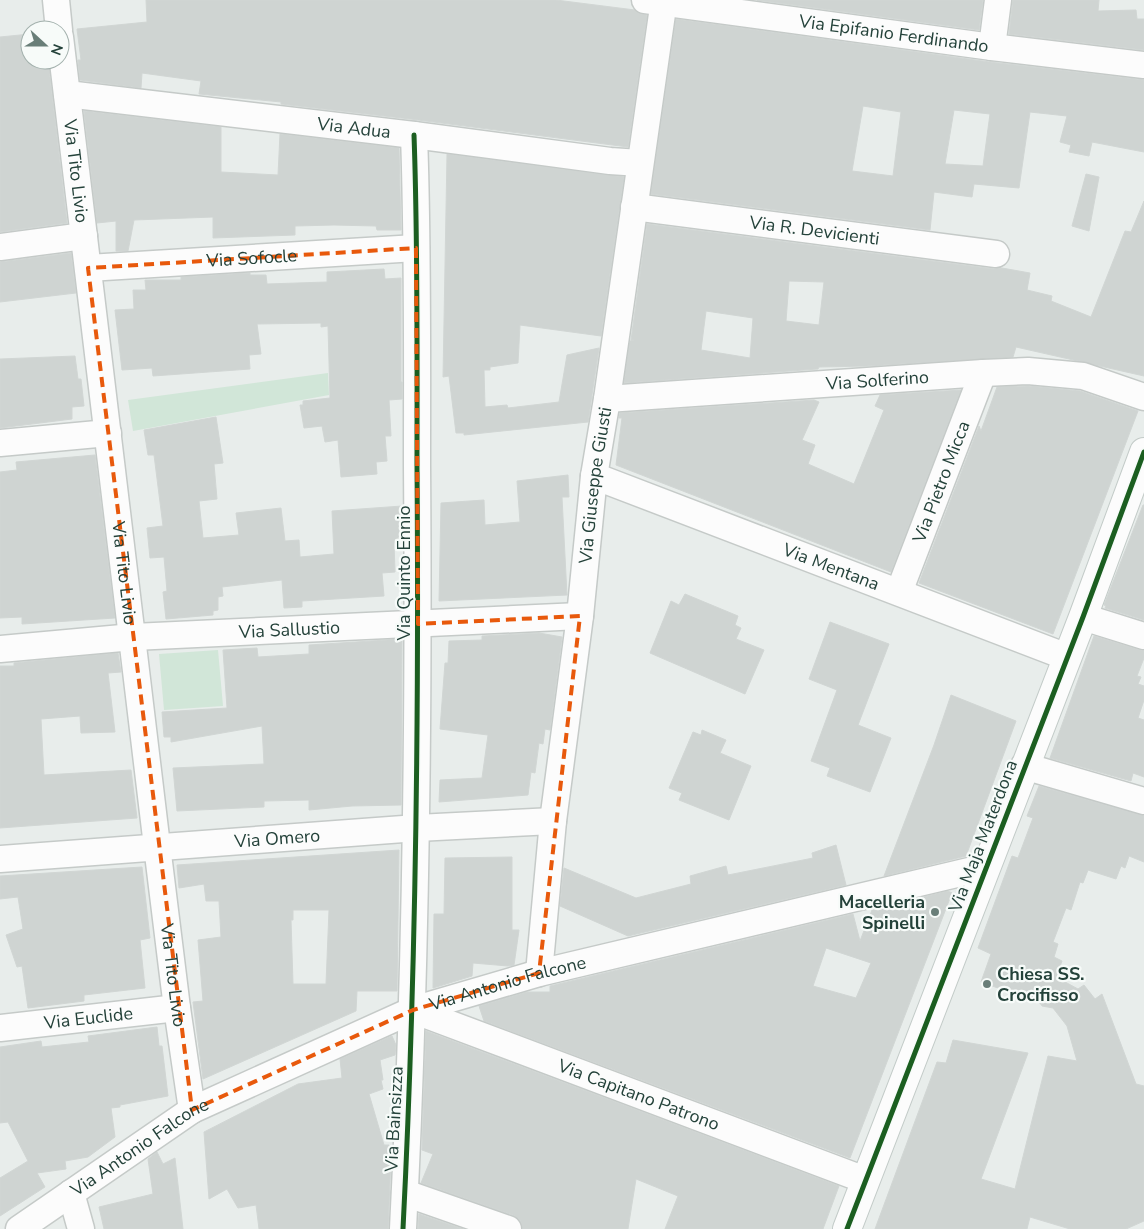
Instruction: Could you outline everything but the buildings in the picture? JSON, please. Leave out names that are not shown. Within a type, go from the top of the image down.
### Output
[{"type":"main road","name":"Via Maja Materdona","points":[[847,1229],[1083,617],[1144,452]]},
{"type":"street","points":[[56,0],[58,20]]},
{"type":"street","points":[[992,47],[998,0]]},
{"type":"street","name":"Via Epifanio Ferdinando","points":[[658,1],[992,47],[1144,65]]},
{"type":"street","name":"Via Giuseppe Giusti","points":[[539,973],[553,821],[580,616],[594,476],[608,399],[640,163],[658,1]]},
{"type":"street","name":"Via Tito Livio","points":[[64,70],[157,846],[192,1110]]},
{"type":"street","name":"Via Adua","points":[[67,94],[414,135],[610,161],[640,163]]},
{"type":"street","name":"Via Quinto Ennio","points":[[413,1010],[417,828],[418,624],[414,135]]},
{"type":"street","name":"Via R. Devicienti","points":[[634,207],[996,254]]},
{"type":"street","points":[[0,247],[84,236]]},
{"type":"street","name":"Via Sofocle","points":[[88,268],[416,248]]},
{"type":"street","name":"Via Solferino","points":[[608,399],[1028,371],[1083,376],[1144,397]]},
{"type":"street","name":"Via Pietro Micca","points":[[899,592],[983,373]]},
{"type":"street","points":[[0,443],[108,433]]},
{"type":"street","name":"Via Mentana","points":[[594,476],[1067,657]]},
{"type":"street","name":"Via Sallustio","points":[[0,649],[133,638],[580,616]]},
{"type":"street","points":[[1083,617],[1144,636]]},
{"type":"street","points":[[1024,766],[1144,801]]},
{"type":"street","name":"Via Omero","points":[[0,859],[417,828],[553,821]]},
{"type":"street","name":"Via Antonio Falcone","points":[[19,1229],[192,1110],[413,1010],[539,973],[986,867]]},
{"type":"street","name":"Via Euclide","points":[[0,1028],[177,1008]]},
{"type":"street","name":"Via Capitano Patrono","points":[[413,1010],[865,1180]]},
{"type":"street","name":"Via Bainsizza","points":[[403,1229],[413,1010]]},
{"type":"street","points":[[71,1193],[81,1229]]},
{"type":"street","points":[[405,1193],[508,1229]]},
{"type":"highlighted area","points":[[416,248],[418,624],[580,616],[539,973],[413,1010],[192,1110],[88,268]]},
{"type":"green space","points":[[328,373],[329,395],[133,431],[128,400]]},
{"type":"green space","points":[[218,650],[223,706],[164,710],[159,654]]},
{"type":"cycle path","points":[[403,1229],[414,942],[417,752],[417,300],[414,135]]},
{"type":"cycle path","points":[[847,1229],[1083,617],[1144,452]]},
{"type":"place","name":"Macelleria Spinelli","points":[[935,912]]},
{"type":"place","name":"Chiesa SS. Crocifisso","points":[[987,984]]}]
